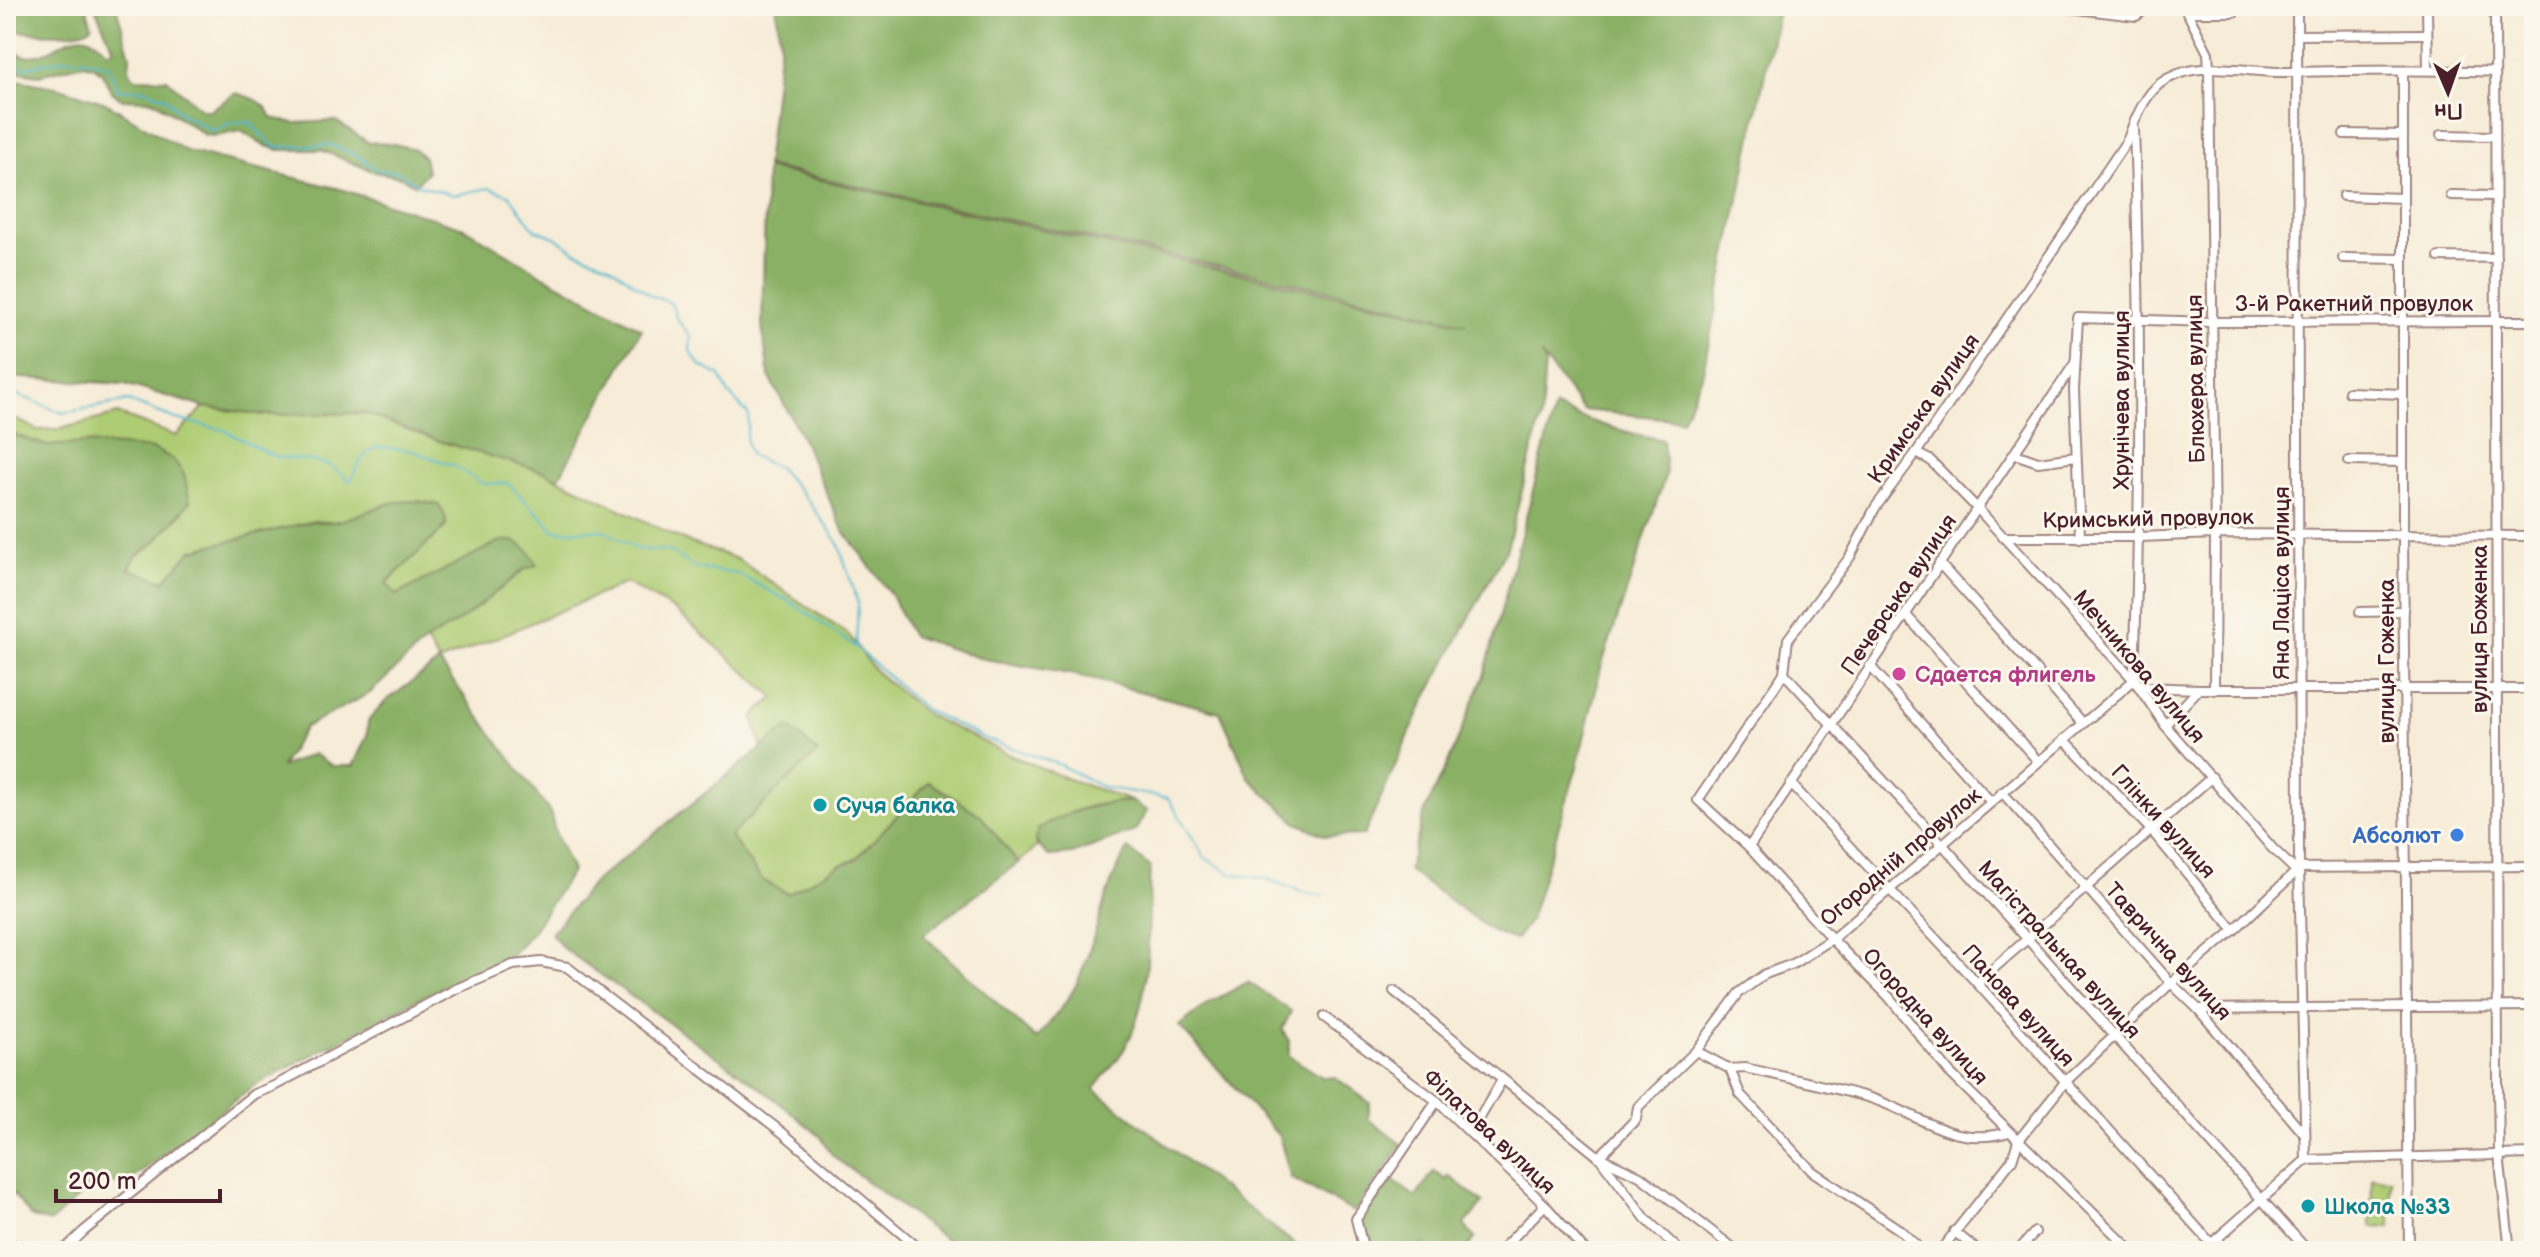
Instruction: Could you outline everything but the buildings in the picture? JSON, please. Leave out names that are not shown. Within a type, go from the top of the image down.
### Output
[{"type":"main road","points":[[6,1239],[16,1251]]},
{"type":"street","points":[[2052,6],[2136,16],[2150,6]]},
{"type":"street","name":"Яна Лаціса вулиця","points":[[2297,6],[2299,868],[2306,1160]]},
{"type":"street","points":[[2427,6],[2428,69]]},
{"type":"street","name":"вулиця Боженка","points":[[2495,6],[2499,1155],[2510,1251]]},
{"type":"street","points":[[2186,9],[2234,12]]},
{"type":"street","name":"Блюхера вулиця","points":[[2186,9],[2208,53],[2209,68],[2214,690]]},
{"type":"street","points":[[2297,35],[2427,34]]},
{"type":"street","name":"Кримська вулиця","points":[[1698,800],[1784,673],[1788,639],[1850,557],[1875,508],[1916,453],[2128,139],[2134,121],[2164,80],[2181,72],[2209,68],[2252,72],[2428,69],[2495,72]]},
{"type":"street","name":"вулиця Гоженка","points":[[2403,71],[2409,1251]]},
{"type":"street","name":"Хрунічева вулиця","points":[[2134,121],[2140,321],[2140,537],[2134,680]]},
{"type":"street","points":[[2344,134],[2403,135]]},
{"type":"street","points":[[2441,135],[2495,136]]},
{"type":"street","points":[[2451,195],[2494,196]]},
{"type":"street","points":[[2343,196],[2403,198]]},
{"type":"street","points":[[2439,257],[2496,258]]},
{"type":"street","points":[[2343,258],[2403,259]]},
{"type":"street","name":"3-й Ракетний провулок","points":[[2077,361],[2078,318],[2213,322],[2534,321]]},
{"type":"street","points":[[2077,361],[2074,390],[2080,538]]},
{"type":"street","name":"Печерська вулиця","points":[[1749,847],[2077,361]]},
{"type":"street","points":[[2349,392],[2403,394]]},
{"type":"street","name":"Мечникова вулиця","points":[[1916,453],[1930,460],[1977,508],[2134,680],[2165,725],[2273,849],[2293,868],[2299,868]]},
{"type":"street","points":[[2015,454],[2038,462],[2076,457]]},
{"type":"street","points":[[2349,461],[2403,462]]},
{"type":"street","name":"Кримський провулок","points":[[2003,537],[2215,534],[2534,536]]},
{"type":"street","points":[[1939,563],[2083,723]]},
{"type":"street","points":[[2360,612],[2404,611]]},
{"type":"street","points":[[1906,615],[2038,761]]},
{"type":"street","points":[[1870,666],[1991,802]]},
{"type":"street","name":"Магістральная вулиця","points":[[1784,673],[1832,722],[2308,1251]]},
{"type":"street","points":[[2134,680],[2143,687],[2214,690],[2534,689]]},
{"type":"street","name":"Огородній провулок","points":[[1599,1157],[1636,1119],[1638,1107],[1696,1051],[1739,993],[1765,974],[1793,964],[1832,939],[2134,680]]},
{"type":"street","points":[[2165,725],[2199,689]]},
{"type":"street","name":"Глінки вулиця","points":[[2064,739],[2151,830],[2234,930]]},
{"type":"street","points":[[1977,983],[2212,777]]},
{"type":"street","name":"Панова вулиця","points":[[1791,784],[1977,983],[2215,1248]]},
{"type":"street","name":"Таврична вулиця","points":[[2002,792],[2171,983],[2198,1009],[2306,1135]]},
{"type":"street","name":"Огородна вулиця","points":[[1698,800],[1749,847],[1889,997],[1949,1072],[2132,1251]]},
{"type":"street","points":[[1940,1251],[2012,1160],[2018,1141],[2065,1082],[2299,868],[2534,866]]},
{"type":"street","points":[[64,1251],[84,1231],[254,1094],[456,989],[513,965],[541,962],[567,967],[783,1133],[922,1251]]},
{"type":"street","points":[[1394,991],[1599,1157],[1640,1176],[1737,1251]]},
{"type":"street","points":[[2198,1009],[2534,1006]]},
{"type":"street","name":"Філатова вулиця","points":[[1324,1017],[1437,1101],[1545,1205],[1585,1251]]},
{"type":"street","points":[[1696,1051],[1730,1069],[1745,1068],[1870,1098],[1957,1136],[1995,1136],[2009,1132]]},
{"type":"street","points":[[1730,1069],[1740,1094],[1812,1171],[1900,1230],[1922,1251]]},
{"type":"street","points":[[1471,1133],[1502,1080]]},
{"type":"street","points":[[1364,1251],[1356,1219],[1437,1101]]},
{"type":"street","points":[[2203,1251],[2215,1248],[2306,1160],[2534,1154]]},
{"type":"street","points":[[1599,1157],[1646,1219],[1680,1251]]},
{"type":"street","points":[[1500,1251],[1545,1205]]},
{"type":"street","points":[[1954,1231],[1978,1251]]},
{"type":"street","points":[[2018,1251],[2035,1232]]},
{"type":"green space","points":[[6,6],[86,6],[92,26],[64,34],[6,30]]},
{"type":"green space","points":[[94,6],[116,6],[130,56],[129,68],[136,78],[167,79],[202,110],[210,110],[236,93],[262,104],[272,118],[294,123],[336,121],[368,142],[414,149],[424,157],[427,172],[415,185],[401,177],[375,172],[321,150],[279,150],[263,145],[241,131],[205,135],[157,103],[122,99],[111,91],[102,73],[95,67],[83,64],[39,75],[6,70],[6,43],[27,56],[38,55],[77,37],[96,41],[107,52],[114,49]]},
{"type":"green space","points":[[776,6],[1779,6],[1702,376],[1682,420],[1583,410],[1541,355],[1545,363],[1541,417],[1507,548],[1422,706],[1364,835],[1326,836],[1297,823],[1249,778],[1220,712],[1076,675],[979,658],[912,636],[891,595],[843,530],[800,434],[769,376],[762,326],[766,168],[1466,324],[766,166],[780,43]]},
{"type":"green space","points":[[6,78],[60,88],[106,103],[186,151],[340,189],[464,228],[642,329],[558,479],[545,472],[439,441],[364,413],[265,415],[204,407],[125,384],[6,377]]},
{"type":"green space","points":[[204,407],[265,415],[364,413],[439,441],[545,472],[683,540],[737,559],[849,635],[875,671],[927,715],[1008,754],[1131,801],[1079,809],[1056,820],[1035,838],[1037,847],[1018,863],[980,815],[929,782],[855,860],[839,865],[788,894],[762,880],[730,836],[788,728],[762,748],[753,717],[774,697],[676,611],[626,583],[439,662],[426,641],[465,617],[525,569],[396,595],[386,584],[446,525],[445,516],[421,501],[390,503],[332,524],[314,521],[192,550],[165,581],[129,570],[135,556],[154,543],[183,512],[88,443],[47,446],[6,432],[6,414],[37,430],[60,429],[118,414],[176,436]]},
{"type":"green space","points":[[1555,407],[1608,427],[1663,440],[1666,474],[1602,664],[1577,767],[1530,920],[1515,940],[1492,931],[1408,870],[1425,811],[1484,676]]},
{"type":"green space","points":[[6,432],[47,446],[88,443],[153,449],[173,459],[184,474],[190,502],[154,543],[136,556],[129,569],[164,581],[192,550],[314,521],[335,522],[401,501],[439,505],[446,526],[386,583],[396,595],[498,542],[511,541],[522,545],[537,565],[525,569],[465,617],[426,641],[370,693],[305,727],[281,767],[313,754],[333,766],[353,766],[367,736],[368,721],[386,701],[439,662],[550,812],[556,835],[572,871],[532,932],[509,957],[424,996],[255,1085],[124,1185],[96,1181],[51,1222],[32,1217],[6,1186]]},
{"type":"green space","points":[[788,727],[818,752],[730,836],[762,880],[788,894],[839,865],[855,860],[929,782],[980,815],[1018,863],[923,935],[1036,1039],[1064,1005],[1077,983],[1112,881],[1128,849],[1150,867],[1148,957],[1142,1002],[1127,1044],[1094,1089],[1304,1251],[961,1251],[833,1156],[820,1136],[761,1088],[563,948],[551,933],[594,882]]},
{"type":"green space","points":[[1131,801],[1147,811],[1135,831],[1072,854],[1049,856],[1038,844],[1038,829],[1060,817],[1094,806]]},
{"type":"green space","points":[[1248,982],[1291,1011],[1282,1030],[1289,1041],[1289,1056],[1324,1078],[1335,1077],[1370,1103],[1368,1119],[1402,1145],[1354,1212],[1291,1178],[1279,1136],[1179,1026],[1209,1003]]},
{"type":"green space","points":[[1434,1171],[1446,1180],[1449,1176],[1483,1203],[1464,1225],[1475,1238],[1469,1245],[1475,1251],[1430,1251],[1423,1244],[1415,1251],[1369,1251],[1361,1221],[1389,1178],[1416,1197]]},
{"type":"green space","points":[[2372,1178],[2391,1179],[2390,1227],[2371,1226]]},
{"type":"waterway","points":[[6,57],[24,68],[66,60],[86,60],[108,66],[118,90],[143,89],[165,97],[180,113],[213,131],[230,123],[248,121],[274,147],[331,145],[356,155],[377,170],[399,172],[418,185],[454,195],[489,188],[509,195],[534,229],[608,264],[650,295],[671,303],[677,319],[691,337],[690,351],[700,365],[720,376],[729,394],[749,415],[746,440],[750,455],[779,468],[806,498],[838,542],[858,603],[856,646]]},
{"type":"waterway","points":[[6,394],[18,395],[63,413],[128,401],[176,419],[224,430],[275,457],[329,465],[350,481],[362,458],[376,447],[410,450],[454,466],[483,484],[508,483],[555,531],[604,530],[636,549],[670,551],[695,568],[738,574],[789,601],[856,647],[924,709],[983,738],[1058,764],[1102,787],[1168,798],[1205,858],[1232,874],[1267,879],[1323,896]]},
{"type":"place","name":"Сдается флигель","points":[[1899,674]]},
{"type":"place","name":"Сучя балка","points":[[820,805]]},
{"type":"place","name":"Абсолют","points":[[2457,835]]},
{"type":"place","name":"Школа №33","points":[[2308,1206]]}]
